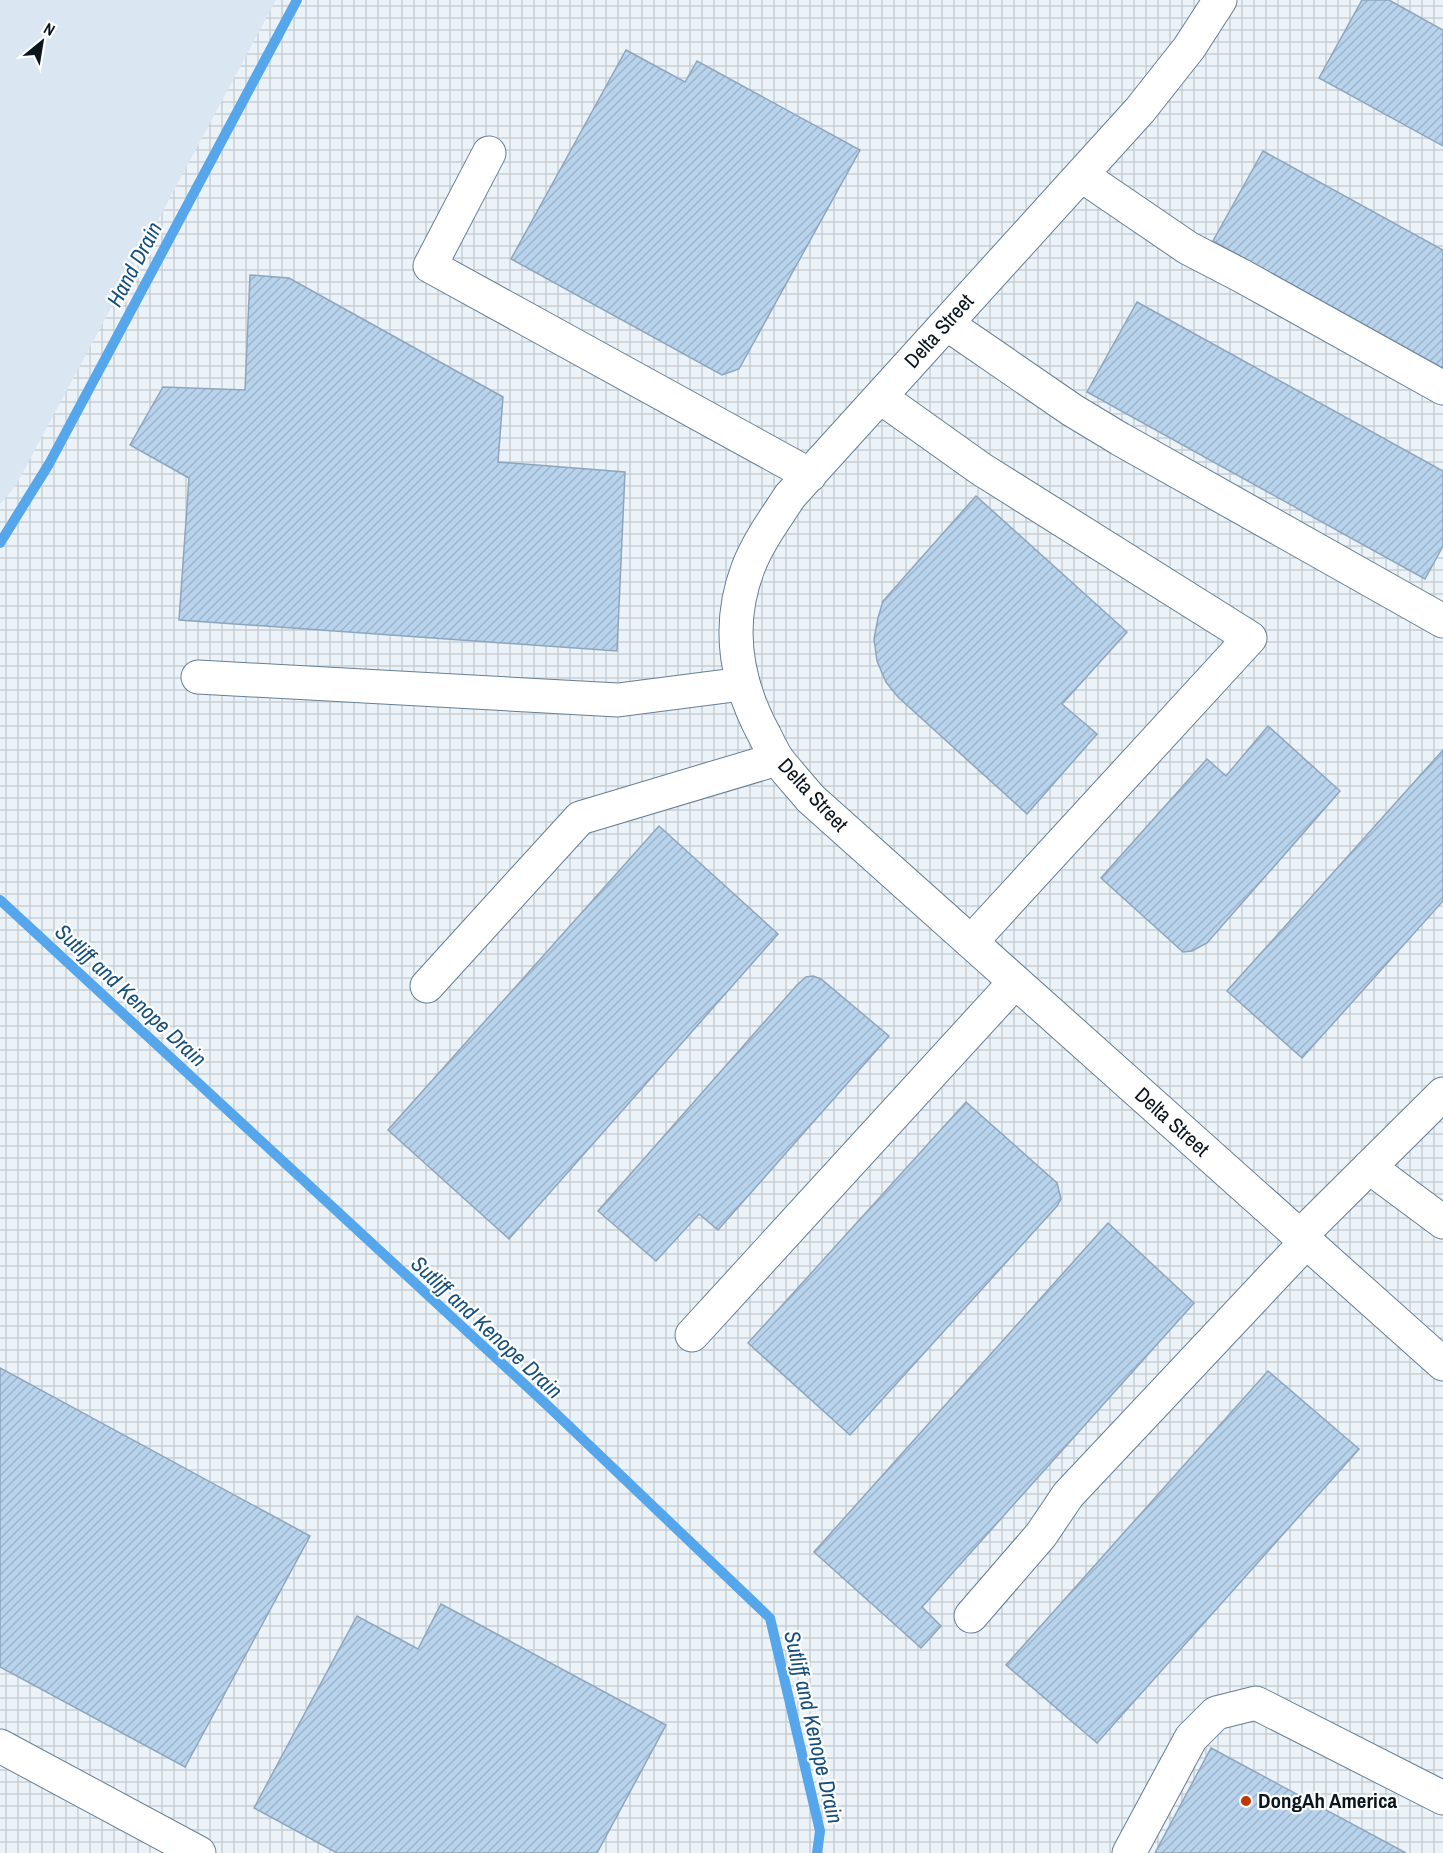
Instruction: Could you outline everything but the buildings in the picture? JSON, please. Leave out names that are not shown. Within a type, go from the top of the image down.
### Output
[{"type":"street","name":"Delta Street","points":[[1220,0],[1189,48],[1154,92],[790,496],[748,568],[739,600],[736,635],[740,677],[752,713],[777,759],[811,799],[1443,1364]]},
{"type":"street","points":[[489,153],[430,266],[810,475]]},
{"type":"street","points":[[1081,175],[1188,248],[1443,388]]},
{"type":"street","points":[[947,324],[1072,410],[1120,439],[1443,621]]},
{"type":"street","points":[[880,397],[981,469],[1250,638],[971,942]]},
{"type":"street","points":[[198,677],[618,700],[742,684]]},
{"type":"street","points":[[427,986],[580,818],[777,759]]},
{"type":"street","points":[[692,1335],[1015,982]]},
{"type":"street","points":[[971,1616],[1041,1535],[1068,1495],[1369,1167],[1443,1094]]},
{"type":"street","points":[[1369,1167],[1443,1222]]},
{"type":"street","points":[[1129,1853],[1191,1738],[1216,1713],[1256,1703],[1443,1798]]},
{"type":"street","points":[[0,1746],[198,1853]]},
{"type":"shaded area","points":[[0,0],[1443,0],[1443,1853],[0,1853]]},
{"type":"shaded area","points":[[0,0],[276,0],[15,487],[0,504]]},
{"type":"waterway","name":"Hand Drain","points":[[0,543],[49,464],[297,0]]},
{"type":"waterway","name":"Sutliff and Kenope Drain","points":[[0,900],[548,1406],[770,1618],[820,1831],[817,1853]]},
{"type":"place","name":"DongAh America","points":[[1246,1801]]}]
